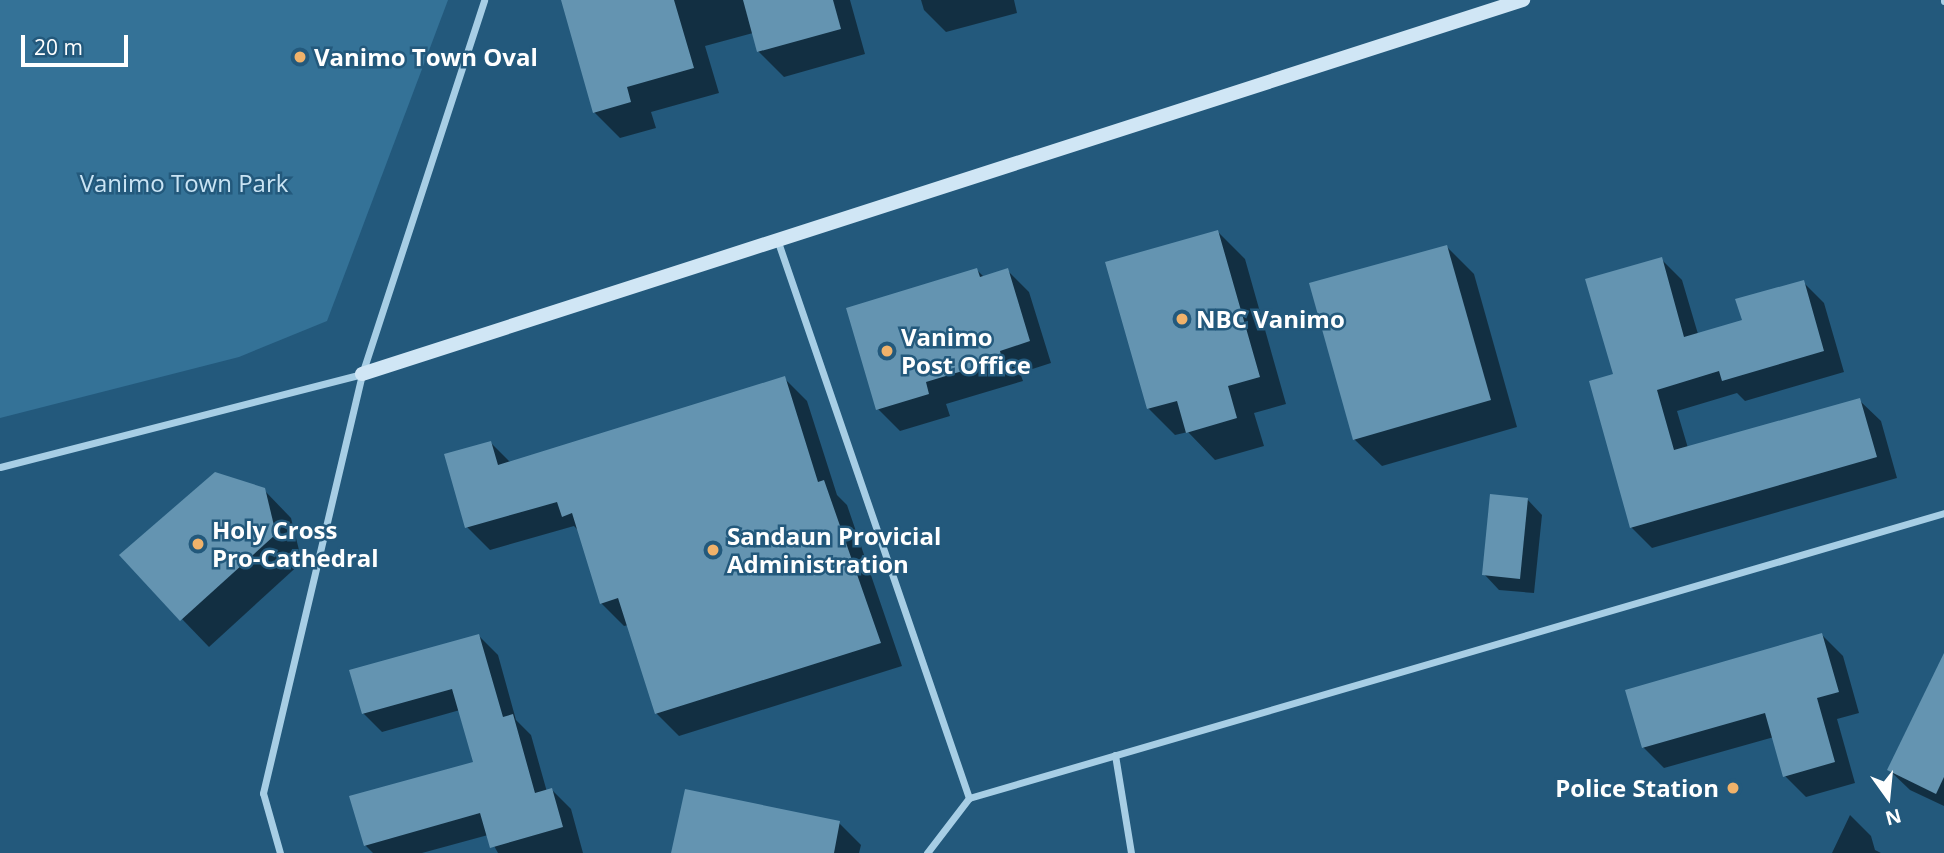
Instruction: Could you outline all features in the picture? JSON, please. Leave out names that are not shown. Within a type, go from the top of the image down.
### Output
[{"type":"street","points":[[280,853],[263,793],[362,374],[484,0]]},
{"type":"street","points":[[0,467],[362,374],[1523,0]]},
{"type":"street","points":[[778,242],[970,798]]},
{"type":"street","points":[[927,853],[970,798],[1944,513]]},
{"type":"street","points":[[1115,755],[1132,853]]},
{"type":"green space","name":"Vanimo Town Park","points":[[0,0],[448,0],[327,321],[239,357],[0,418]]},
{"type":"building","points":[[561,0],[674,0],[694,68],[627,87],[631,102],[593,113]]},
{"type":"building","points":[[743,0],[833,0],[841,29],[757,52]]},
{"type":"building","name":"NBC Vanimo","points":[[1218,230],[1260,377],[1228,386],[1237,418],[1186,433],[1177,401],[1147,409],[1105,262]]},
{"type":"building","points":[[1447,245],[1491,400],[1353,440],[1309,283]]},
{"type":"building","points":[[1662,257],[1684,337],[1742,320],[1735,299],[1804,280],[1824,351],[1722,381],[1719,371],[1657,390],[1674,450],[1860,398],[1877,457],[1630,528],[1589,381],[1613,374],[1585,279]]},
{"type":"building","points":[[977,268],[980,277],[1008,268],[1030,341],[1000,351],[1002,359],[926,382],[929,394],[876,410],[846,308]]},
{"type":"building","points":[[785,376],[818,482],[824,480],[881,643],[655,714],[618,598],[600,604],[572,513],[562,517],[557,502],[465,528],[444,454],[491,441],[498,465]]},
{"type":"building","name":"Holy Cross Pro-Cathedral","points":[[215,472],[265,488],[276,534],[180,621],[119,555]]},
{"type":"building","points":[[1490,494],[1528,498],[1520,579],[1482,575]]},
{"type":"building","points":[[1822,633],[1839,692],[1817,698],[1835,762],[1783,777],[1765,713],[1642,748],[1625,690]]},
{"type":"building","points":[[479,634],[503,717],[513,714],[535,793],[552,788],[563,827],[490,848],[480,813],[364,846],[349,796],[473,762],[452,689],[362,714],[349,670]]},
{"type":"building","points":[[1944,653],[1944,777],[1936,794],[1887,770]]},
{"type":"building","points":[[685,789],[840,821],[834,853],[671,853]]},
{"type":"place","name":"Vanimo Town Oval","points":[[300,57]]},
{"type":"place","name":"NBC Vanimo","points":[[1182,319]]},
{"type":"place","name":"Vanimo Post Office","points":[[887,351]]},
{"type":"place","name":"Holy Cross Pro-Cathedral","points":[[198,544]]},
{"type":"place","name":"Sandaun Provicial Administration","points":[[713,550]]},
{"type":"place","name":"Police Station","points":[[1733,788]]}]
